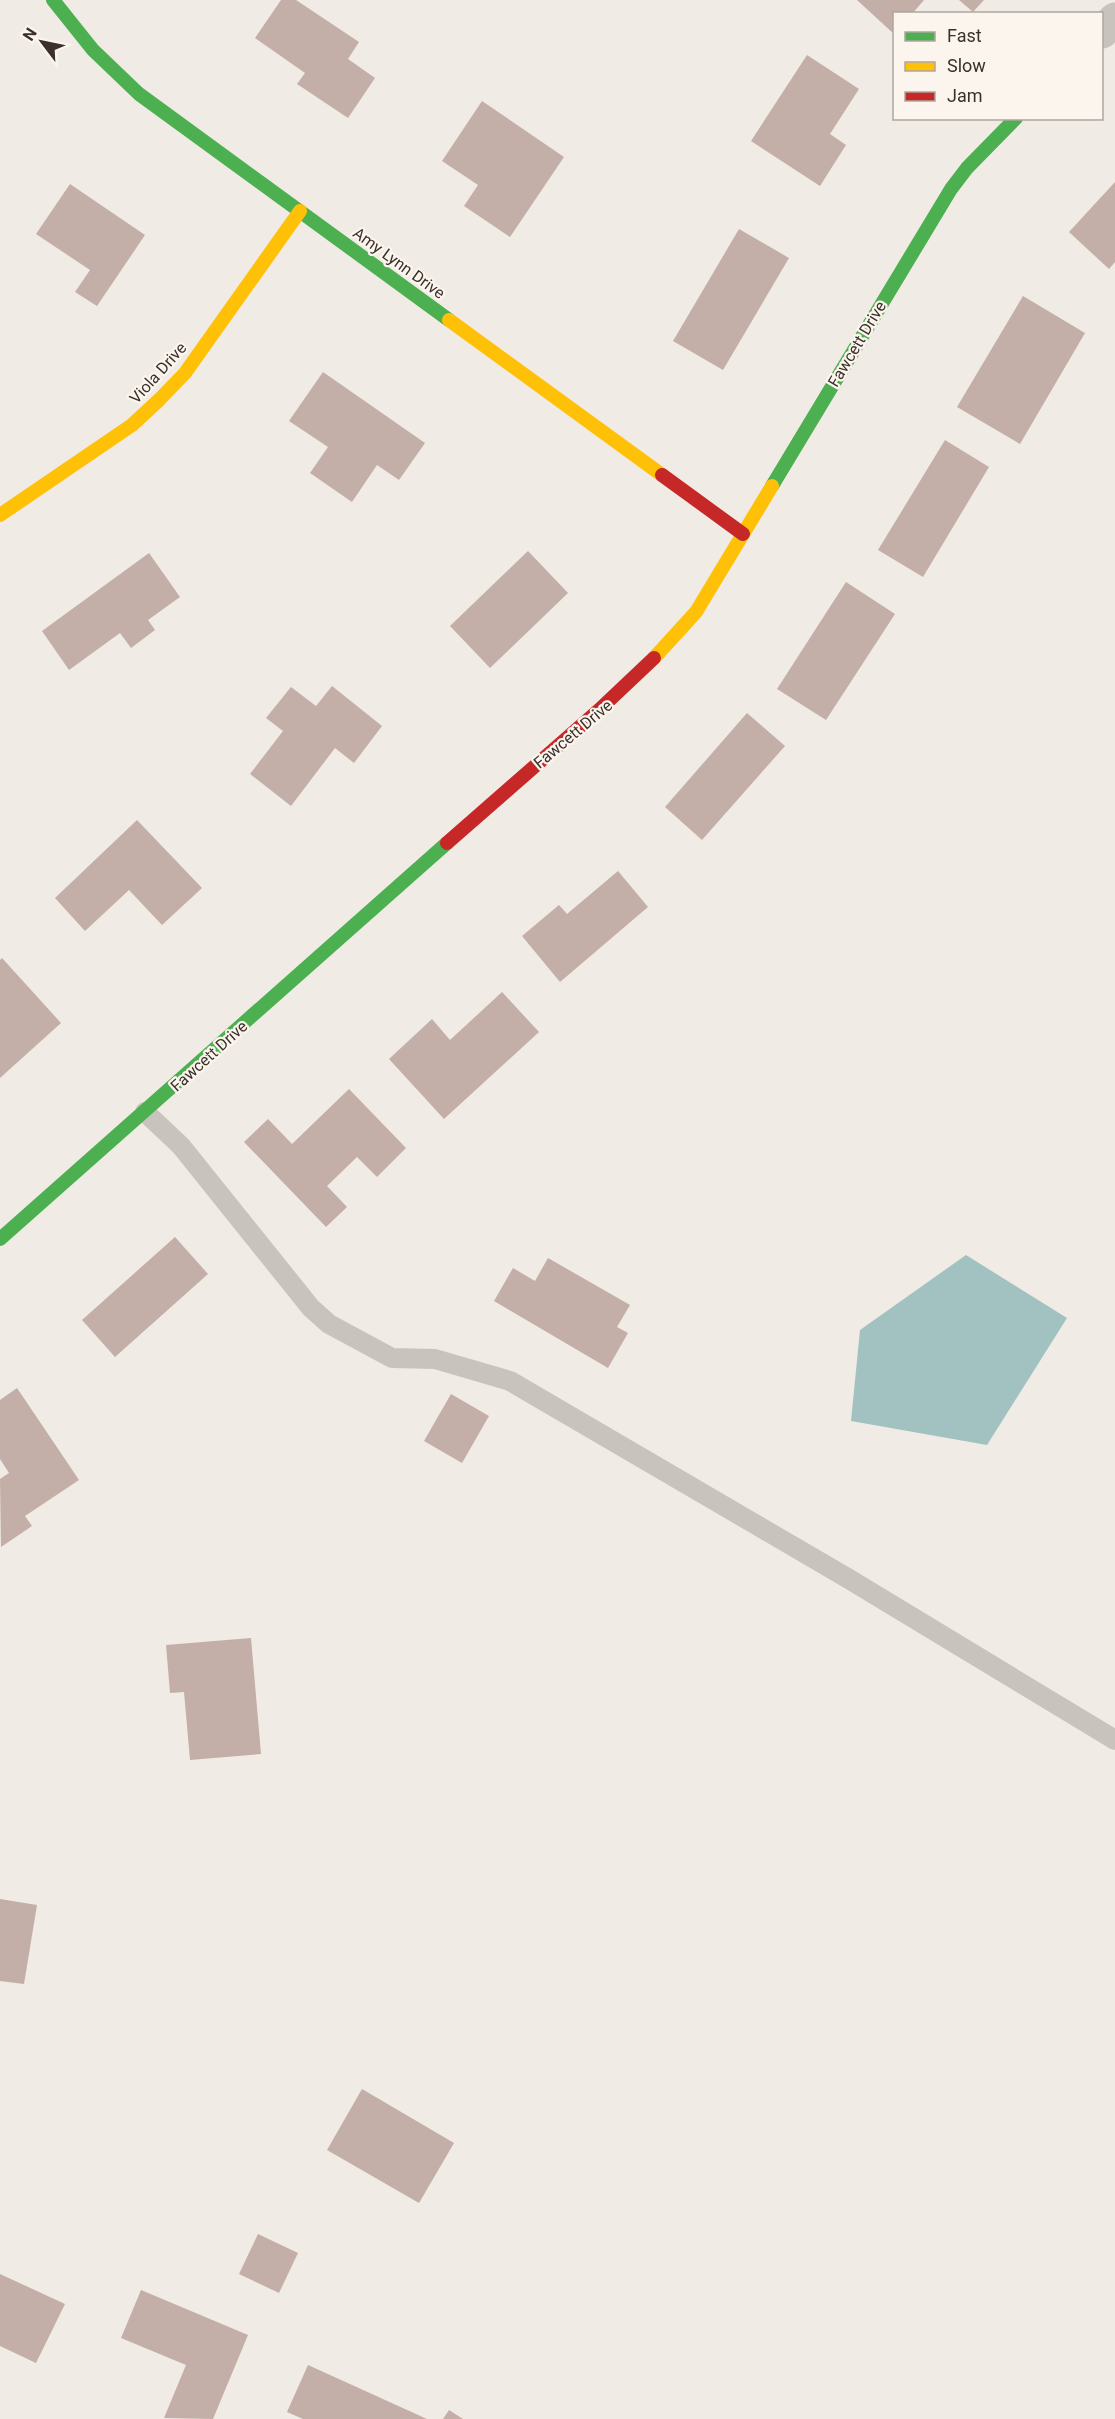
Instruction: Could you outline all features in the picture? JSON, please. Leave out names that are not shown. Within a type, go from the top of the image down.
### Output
[{"type":"street","name":"Amy Lynn Drive","points":[[53,0],[70,25],[102,62],[139,94],[743,534]]},
{"type":"street","points":[[1103,30],[1115,19]]},
{"type":"street","name":"Fawcett Drive","points":[[0,1239],[536,764],[626,688],[666,648],[696,612],[951,189],[967,168],[1014,120]]},
{"type":"street","name":"Viola Drive","points":[[0,515],[132,425],[159,400],[184,373],[300,212]]},
{"type":"lane","points":[[146,1112],[181,1146],[311,1308],[329,1324],[392,1358],[435,1359],[510,1381],[849,1579],[1115,1740]]},
{"type":"water","points":[[966,1255],[1067,1318],[987,1445],[851,1421],[860,1330]]},
{"type":"building","points":[[281,0],[296,0],[359,42],[348,59],[375,78],[348,118],[297,84],[305,73],[255,38]]},
{"type":"building","points":[[857,0],[924,0],[914,12],[893,12],[893,33]]},
{"type":"building","points":[[959,0],[984,0],[973,12]]},
{"type":"building","points":[[807,55],[859,89],[830,134],[846,145],[820,186],[751,141]]},
{"type":"building","points":[[482,101],[564,157],[510,237],[464,206],[478,185],[442,161]]},
{"type":"building","points":[[1115,182],[1115,262],[1109,269],[1069,232]]},
{"type":"building","points":[[70,184],[145,235],[97,306],[75,292],[90,270],[36,234]]},
{"type":"building","points":[[739,229],[789,258],[723,370],[673,341]]},
{"type":"building","points":[[1023,296],[1085,333],[1020,444],[957,407]]},
{"type":"building","points":[[323,372],[425,443],[399,480],[377,465],[352,502],[310,473],[328,447],[289,421]]},
{"type":"building","points":[[945,440],[989,467],[923,577],[878,550]]},
{"type":"building","points":[[528,551],[568,593],[490,668],[450,626]]},
{"type":"building","points":[[149,553],[180,597],[148,620],[155,630],[131,648],[120,633],[69,670],[42,631]]},
{"type":"building","points":[[846,582],[895,614],[826,720],[777,689]]},
{"type":"building","points":[[332,686],[382,726],[354,763],[335,748],[291,806],[250,774],[283,731],[266,718],[291,687],[316,706]]},
{"type":"building","points":[[747,713],[785,746],[702,840],[665,807]]},
{"type":"building","points":[[137,820],[202,888],[162,925],[129,890],[85,931],[55,898]]},
{"type":"building","points":[[618,871],[648,907],[560,982],[522,936],[559,905],[567,914]]},
{"type":"building","points":[[2,958],[61,1023],[0,1078],[0,960]]},
{"type":"building","points":[[502,992],[539,1032],[444,1119],[389,1059],[432,1019],[450,1040]]},
{"type":"building","points":[[349,1089],[406,1148],[377,1177],[357,1157],[327,1186],[347,1207],[326,1227],[244,1142],[268,1119],[292,1144]]},
{"type":"building","points":[[175,1237],[208,1274],[115,1357],[82,1320]]},
{"type":"building","points":[[548,1258],[630,1305],[617,1327],[628,1333],[608,1368],[494,1301],[513,1268],[535,1281]]},
{"type":"building","points":[[17,1388],[79,1480],[25,1516],[32,1526],[1,1547],[0,1479],[9,1473],[0,1459],[0,1400]]},
{"type":"building","points":[[451,1394],[489,1416],[462,1463],[424,1441]]},
{"type":"building","points":[[251,1638],[261,1754],[190,1760],[184,1692],[170,1693],[166,1645]]},
{"type":"building","points":[[0,1899],[37,1905],[24,1984],[0,1981]]},
{"type":"building","points":[[362,2089],[454,2143],[419,2203],[327,2150]]},
{"type":"building","points":[[258,2234],[298,2253],[279,2293],[239,2274]]},
{"type":"building","points":[[0,2274],[65,2304],[36,2363],[0,2346]]},
{"type":"building","points":[[141,2290],[248,2335],[213,2419],[164,2418],[186,2365],[121,2338]]},
{"type":"building","points":[[308,2365],[427,2419],[303,2419],[287,2412]]},
{"type":"building","points":[[449,2410],[463,2419],[443,2419]]},
{"type":"traffic: fast","points":[[53,0],[93,50],[139,94],[449,320]]},
{"type":"traffic: fast","points":[[772,486],[951,189],[967,168],[1014,120]]},
{"type":"traffic: fast","points":[[0,1239],[447,843]]},
{"type":"traffic: slow","points":[[0,515],[132,425],[159,400],[185,373],[300,211]]},
{"type":"traffic: slow","points":[[449,320],[662,475]]},
{"type":"traffic: slow","points":[[654,658],[696,612],[772,486]]},
{"type":"traffic: jam","points":[[662,475],[743,534]]},
{"type":"traffic: jam","points":[[447,843],[599,710],[654,658]]}]
